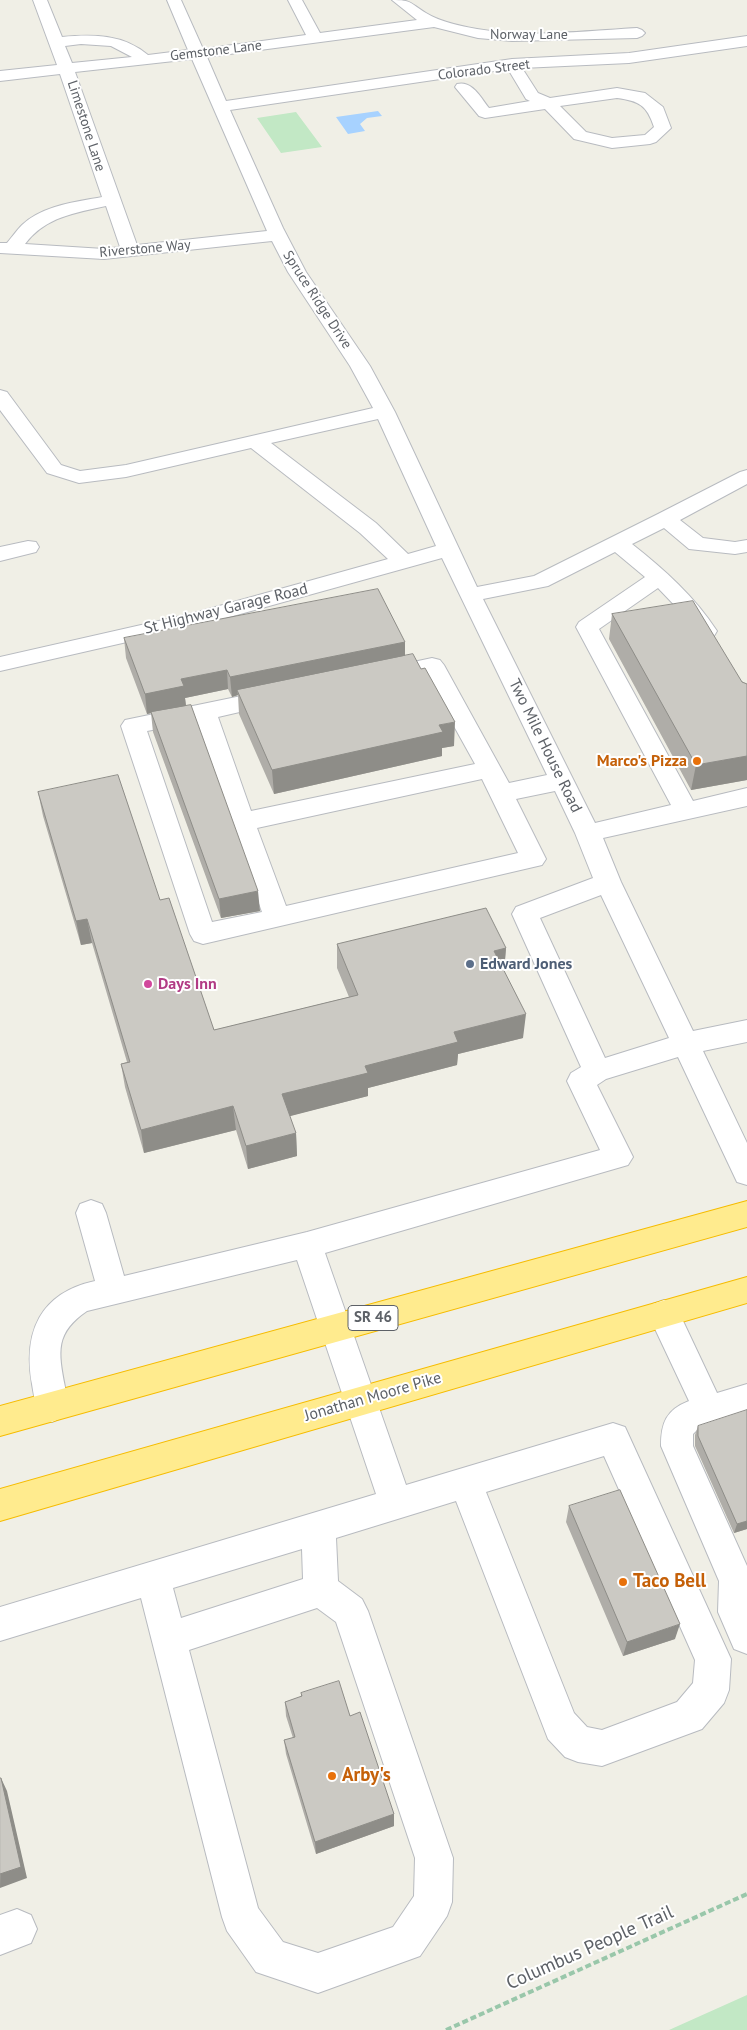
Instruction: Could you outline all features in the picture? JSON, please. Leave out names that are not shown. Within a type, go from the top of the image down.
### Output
[{"type":"highway","name":"SR 46","points":[[0,1421],[747,1214]]},
{"type":"highway","name":"Jonathan Moore Pike","points":[[0,1505],[747,1290]]},
{"type":"street","name":"Limestone Lane","points":[[40,0],[67,68],[131,252]]},
{"type":"street","name":"Spruce Ridge Drive","points":[[174,0],[277,235],[297,272],[360,366],[385,412],[470,595]]},
{"type":"street","points":[[295,0],[316,38]]},
{"type":"street","name":"Norway Lane","points":[[399,0],[432,22],[462,32],[509,37],[637,33]]},
{"type":"street","name":"Gemstone Lane","points":[[0,76],[197,54],[432,22]]},
{"type":"street","points":[[57,42],[98,38],[130,47],[144,60]]},
{"type":"street","name":"Colorado Street","points":[[221,107],[512,64],[646,56],[747,41]]},
{"type":"street","points":[[463,87],[484,113],[549,104],[617,93],[639,96],[657,110],[663,128],[650,139],[612,143],[580,136],[549,104],[532,96],[512,64]]},
{"type":"street","name":"Riverstone Way","points":[[6,249],[29,228],[47,216],[68,208],[112,200]]},
{"type":"street","name":"Riverstone Way","points":[[6,249],[85,254],[131,252],[277,235]]},
{"type":"street","points":[[0,396],[54,468],[79,477],[126,471],[385,412]]},
{"type":"street","points":[[255,441],[346,510],[404,562]]},
{"type":"street","points":[[470,595],[540,581],[666,519],[747,476]]},
{"type":"street","points":[[666,519],[697,544],[735,548],[747,546]]},
{"type":"street","points":[[617,543],[659,576],[696,615],[716,649]]},
{"type":"street","points":[[0,554],[28,547]]},
{"type":"street","name":"St Highway Garage Road","points":[[0,664],[197,619],[450,549]]},
{"type":"street","points":[[659,576],[587,628],[686,810]]},
{"type":"street","name":"Two Mile House Road","points":[[470,595],[588,833],[608,882],[747,1173]]},
{"type":"street","points":[[299,692],[133,726],[203,934],[533,859],[490,769],[432,665],[366,678]]},
{"type":"street","points":[[204,712],[277,918]]},
{"type":"street","points":[[242,822],[490,769]]},
{"type":"street","points":[[501,793],[562,780]]},
{"type":"street","points":[[588,833],[747,797]]},
{"type":"street","points":[[597,1071],[525,914],[608,882]]},
{"type":"street","points":[[52,1407],[44,1350],[51,1321],[77,1300],[307,1245],[618,1157],[581,1081],[597,1071],[686,1044],[747,1031]]},
{"type":"street","points":[[91,1213],[113,1292]]},
{"type":"street","points":[[307,1245],[362,1400],[396,1504]]},
{"type":"street","points":[[664,1314],[710,1410]]},
{"type":"street","points":[[747,1399],[689,1416],[677,1429],[677,1446],[736,1581],[736,1612],[747,1637]]},
{"type":"street","points":[[0,1624],[613,1438],[713,1658],[711,1690],[689,1716],[602,1748],[578,1744],[561,1726],[466,1483]]},
{"type":"street","points":[[318,1527],[321,1590]]},
{"type":"street","points":[[153,1578],[241,1917],[270,1958],[318,1974],[406,1942],[433,1902],[434,1858],[350,1612],[321,1590]]},
{"type":"street","points":[[169,1639],[321,1590]]},
{"type":"path","name":"Columbus People Trail","points":[[446,2030],[747,1894]]},
{"type":"green space","points":[[296,112],[322,147],[281,153],[257,118]]},
{"type":"green space","points":[[747,1995],[747,2030],[669,2030]]},
{"type":"water","points":[[378,111],[382,116],[367,118],[360,124],[365,131],[348,134],[336,117]]},
{"type":"building","points":[[378,589],[405,642],[230,677],[227,670],[181,679],[184,686],[145,694],[124,638]]},
{"type":"building","points":[[693,601],[742,682],[747,684],[747,756],[696,765],[612,614]]},
{"type":"building","points":[[413,654],[421,669],[425,668],[455,722],[439,725],[443,732],[272,770],[237,690]]},
{"type":"building","points":[[191,705],[258,891],[219,899],[151,712]]},
{"type":"building","points":[[118,775],[160,900],[169,898],[214,1030],[358,995],[337,944],[486,908],[506,948],[494,951],[526,1014],[454,1032],[458,1042],[365,1066],[368,1073],[282,1094],[296,1133],[246,1146],[233,1106],[141,1130],[121,1064],[130,1062],[87,919],[76,921],[38,792]]},
{"type":"building","points":[[747,1410],[747,1521],[737,1524],[698,1436],[698,1426]]},
{"type":"building","points":[[620,1490],[680,1624],[627,1642],[569,1506]]},
{"type":"building","points":[[339,1681],[350,1716],[360,1712],[394,1814],[315,1842],[284,1740],[295,1737],[285,1702],[302,1696],[301,1693]]},
{"type":"building","points":[[0,1778],[21,1867],[0,1874]]},
{"type":"place","name":"Marco's Pizza","points":[[697,761]]},
{"type":"place","name":"Edward Jones","points":[[470,964]]},
{"type":"place","name":"Days Inn","points":[[148,984]]},
{"type":"place","name":"Taco Bell","points":[[623,1582]]},
{"type":"place","name":"Arby's","points":[[332,1776]]}]
